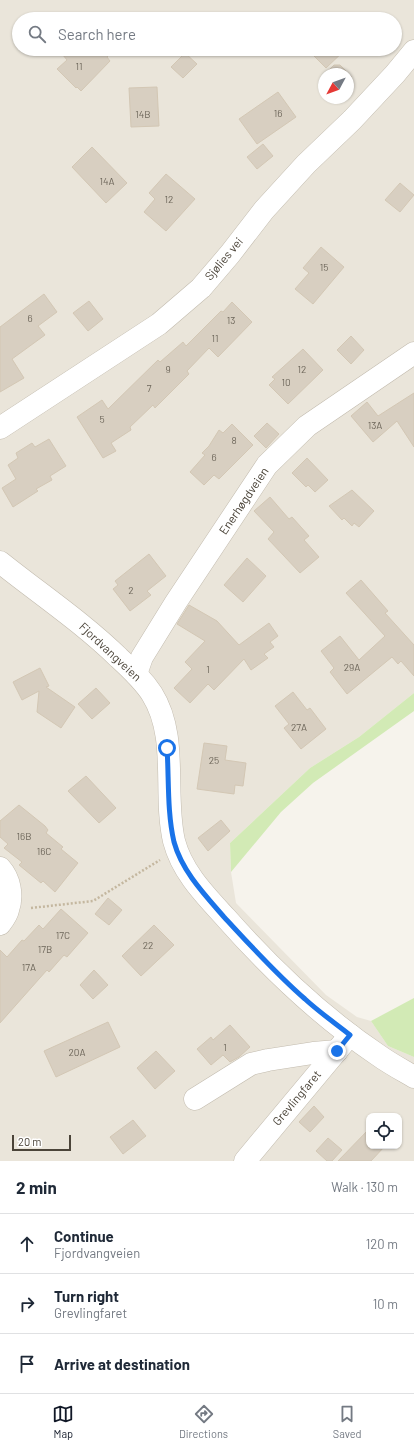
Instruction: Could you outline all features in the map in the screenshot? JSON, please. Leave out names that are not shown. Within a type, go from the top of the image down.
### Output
[{"type":"street","name":"Sjølies vei","points":[[0,428],[159,324],[201,288],[264,210],[306,164],[352,120],[395,74],[414,51]]},
{"type":"street","name":"Enerhøgdveien","points":[[136,674],[142,657],[176,602],[267,465],[307,426],[414,353]]},
{"type":"street","name":"Fjordvangveien","points":[[0,562],[97,636],[136,674],[152,694],[165,730],[170,812],[174,842],[185,868],[201,890],[237,931],[283,979],[306,1000],[343,1043],[380,1056],[414,1077]]},
{"type":"street","points":[[0,868],[4,873],[10,888],[4,917]]},
{"type":"street","points":[[195,1099],[251,1064],[313,1053],[343,1043]]},
{"type":"street","name":"Grevlingfaret","points":[[245,1161],[343,1043]]},
{"type":"path","points":[[4,917],[93,901],[167,856],[178,851]]},
{"type":"shaded area","points":[[0,0],[414,0],[414,693],[359,737],[310,768],[230,843],[231,872],[236,903],[326,995],[357,1017],[371,1021],[388,1046],[414,1057],[414,1161],[0,1161]]},
{"type":"green space","points":[[414,693],[414,711],[313,783],[281,812],[231,872],[230,843],[310,768],[359,737]]},
{"type":"green space","points":[[414,998],[414,1057],[388,1046],[371,1021]]},
{"type":"building","points":[[64,56],[108,56],[107,57],[110,61],[81,91],[57,69],[67,60]]},
{"type":"building","points":[[182,56],[188,56],[197,64],[183,78],[171,67]]},
{"type":"building","points":[[314,56],[339,56],[326,68]]},
{"type":"building","points":[[334,65],[340,65],[343,68],[331,68]]},
{"type":"building","points":[[157,87],[159,126],[131,127],[129,88]]},
{"type":"building","points":[[278,92],[296,117],[257,144],[239,119]]},
{"type":"building","points":[[263,144],[273,156],[257,169],[247,157]]},
{"type":"building","points":[[92,147],[127,183],[106,203],[72,167]]},
{"type":"building","points":[[166,174],[195,199],[166,231],[144,212],[155,199],[149,193]]},
{"type":"building","points":[[400,183],[414,195],[400,212],[385,200]]},
{"type":"building","points":[[321,247],[344,267],[313,304],[295,289],[309,273],[303,268]]},
{"type":"building","points":[[44,294],[57,312],[38,326],[45,335],[12,359],[24,378],[0,392],[0,327]]},
{"type":"building","points":[[89,301],[103,319],[88,331],[73,313]]},
{"type":"building","points":[[232,302],[252,322],[218,357],[209,348],[187,371],[189,374],[155,408],[153,405],[130,427],[131,430],[111,443],[116,451],[103,458],[77,417],[102,400],[108,409],[158,360],[160,362],[183,342],[186,346]]},
{"type":"building","points":[[351,336],[364,350],[351,364],[337,350]]},
{"type":"building","points":[[303,349],[323,370],[288,404],[269,385],[275,379],[272,377]]},
{"type":"building","points":[[414,393],[414,447],[397,421],[373,442],[351,416],[367,402],[378,416]]},
{"type":"building","points":[[267,423],[279,434],[266,448],[254,436]]},
{"type":"building","points":[[232,424],[253,445],[219,479],[214,475],[204,485],[190,472],[205,455],[202,453],[209,446],[219,430],[223,433]]},
{"type":"building","points":[[49,439],[66,466],[50,476],[52,480],[36,489],[38,491],[13,507],[2,488],[16,479],[8,465],[18,458],[16,453],[32,443],[35,447]]},
{"type":"building","points":[[307,458],[328,480],[315,492],[308,485],[306,487],[292,473]]},
{"type":"building","points":[[352,490],[374,511],[359,527],[354,523],[352,526],[344,518],[342,520],[329,506]]},
{"type":"building","points":[[270,497],[289,519],[292,517],[309,536],[304,540],[319,557],[300,573],[268,539],[274,532],[254,511]]},
{"type":"building","points":[[149,554],[166,576],[147,591],[151,595],[130,611],[113,589],[118,585],[115,581]]},
{"type":"building","points":[[247,558],[266,576],[243,602],[224,585]]},
{"type":"building","points":[[361,580],[388,611],[385,613],[414,645],[414,676],[401,661],[398,664],[392,657],[347,694],[330,672],[334,668],[321,651],[340,636],[359,660],[385,636],[346,593]]},
{"type":"building","points":[[189,605],[217,621],[239,645],[269,623],[278,636],[270,642],[274,647],[264,654],[268,658],[251,670],[244,659],[214,690],[208,684],[190,703],[174,688],[192,669],[185,662],[205,641],[177,624]]},
{"type":"building","points":[[40,668],[49,686],[46,687],[75,707],[61,728],[37,712],[39,691],[22,700],[13,682]]},
{"type":"building","points":[[96,688],[110,703],[92,719],[78,704]]},
{"type":"building","points":[[293,692],[307,710],[310,708],[326,729],[301,749],[284,728],[289,724],[275,706]]},
{"type":"building","points":[[204,743],[227,746],[225,760],[246,763],[243,786],[235,785],[234,794],[197,789]]},
{"type":"building","points":[[86,776],[116,808],[99,823],[68,791]]},
{"type":"building","points":[[19,805],[45,826],[48,830],[46,833],[63,847],[61,849],[78,863],[55,892],[43,881],[41,883],[19,865],[22,862],[4,848],[8,844],[0,837],[0,821]]},
{"type":"building","points":[[221,820],[230,831],[208,851],[198,838]]},
{"type":"building","points":[[108,898],[122,910],[109,925],[95,914]]},
{"type":"building","points":[[61,909],[88,933],[67,957],[64,955],[49,972],[47,970],[0,1023],[0,950],[7,957],[22,940],[24,941],[39,925],[43,929]]},
{"type":"building","points":[[154,925],[174,945],[141,976],[122,956]]},
{"type":"building","points":[[94,970],[108,985],[93,999],[80,985]]},
{"type":"building","points":[[108,1022],[120,1047],[56,1077],[44,1051]]},
{"type":"building","points":[[230,1025],[250,1047],[239,1057],[230,1062],[223,1055],[211,1065],[197,1049],[211,1037],[213,1040]]},
{"type":"building","points":[[156,1051],[175,1071],[155,1089],[137,1068]]},
{"type":"building","points":[[314,1106],[324,1117],[310,1132],[299,1122]]},
{"type":"building","points":[[133,1120],[146,1136],[123,1154],[110,1137]]},
{"type":"building","points":[[366,1132],[366,1149],[382,1149],[371,1161],[338,1161]]},
{"type":"building","points":[[328,1138],[342,1150],[332,1161],[327,1161],[316,1151]]},
{"type":"route","points":[[167,748],[172,832],[174,842],[185,868],[201,890],[277,974],[306,1000],[350,1035],[337,1051]]}]
